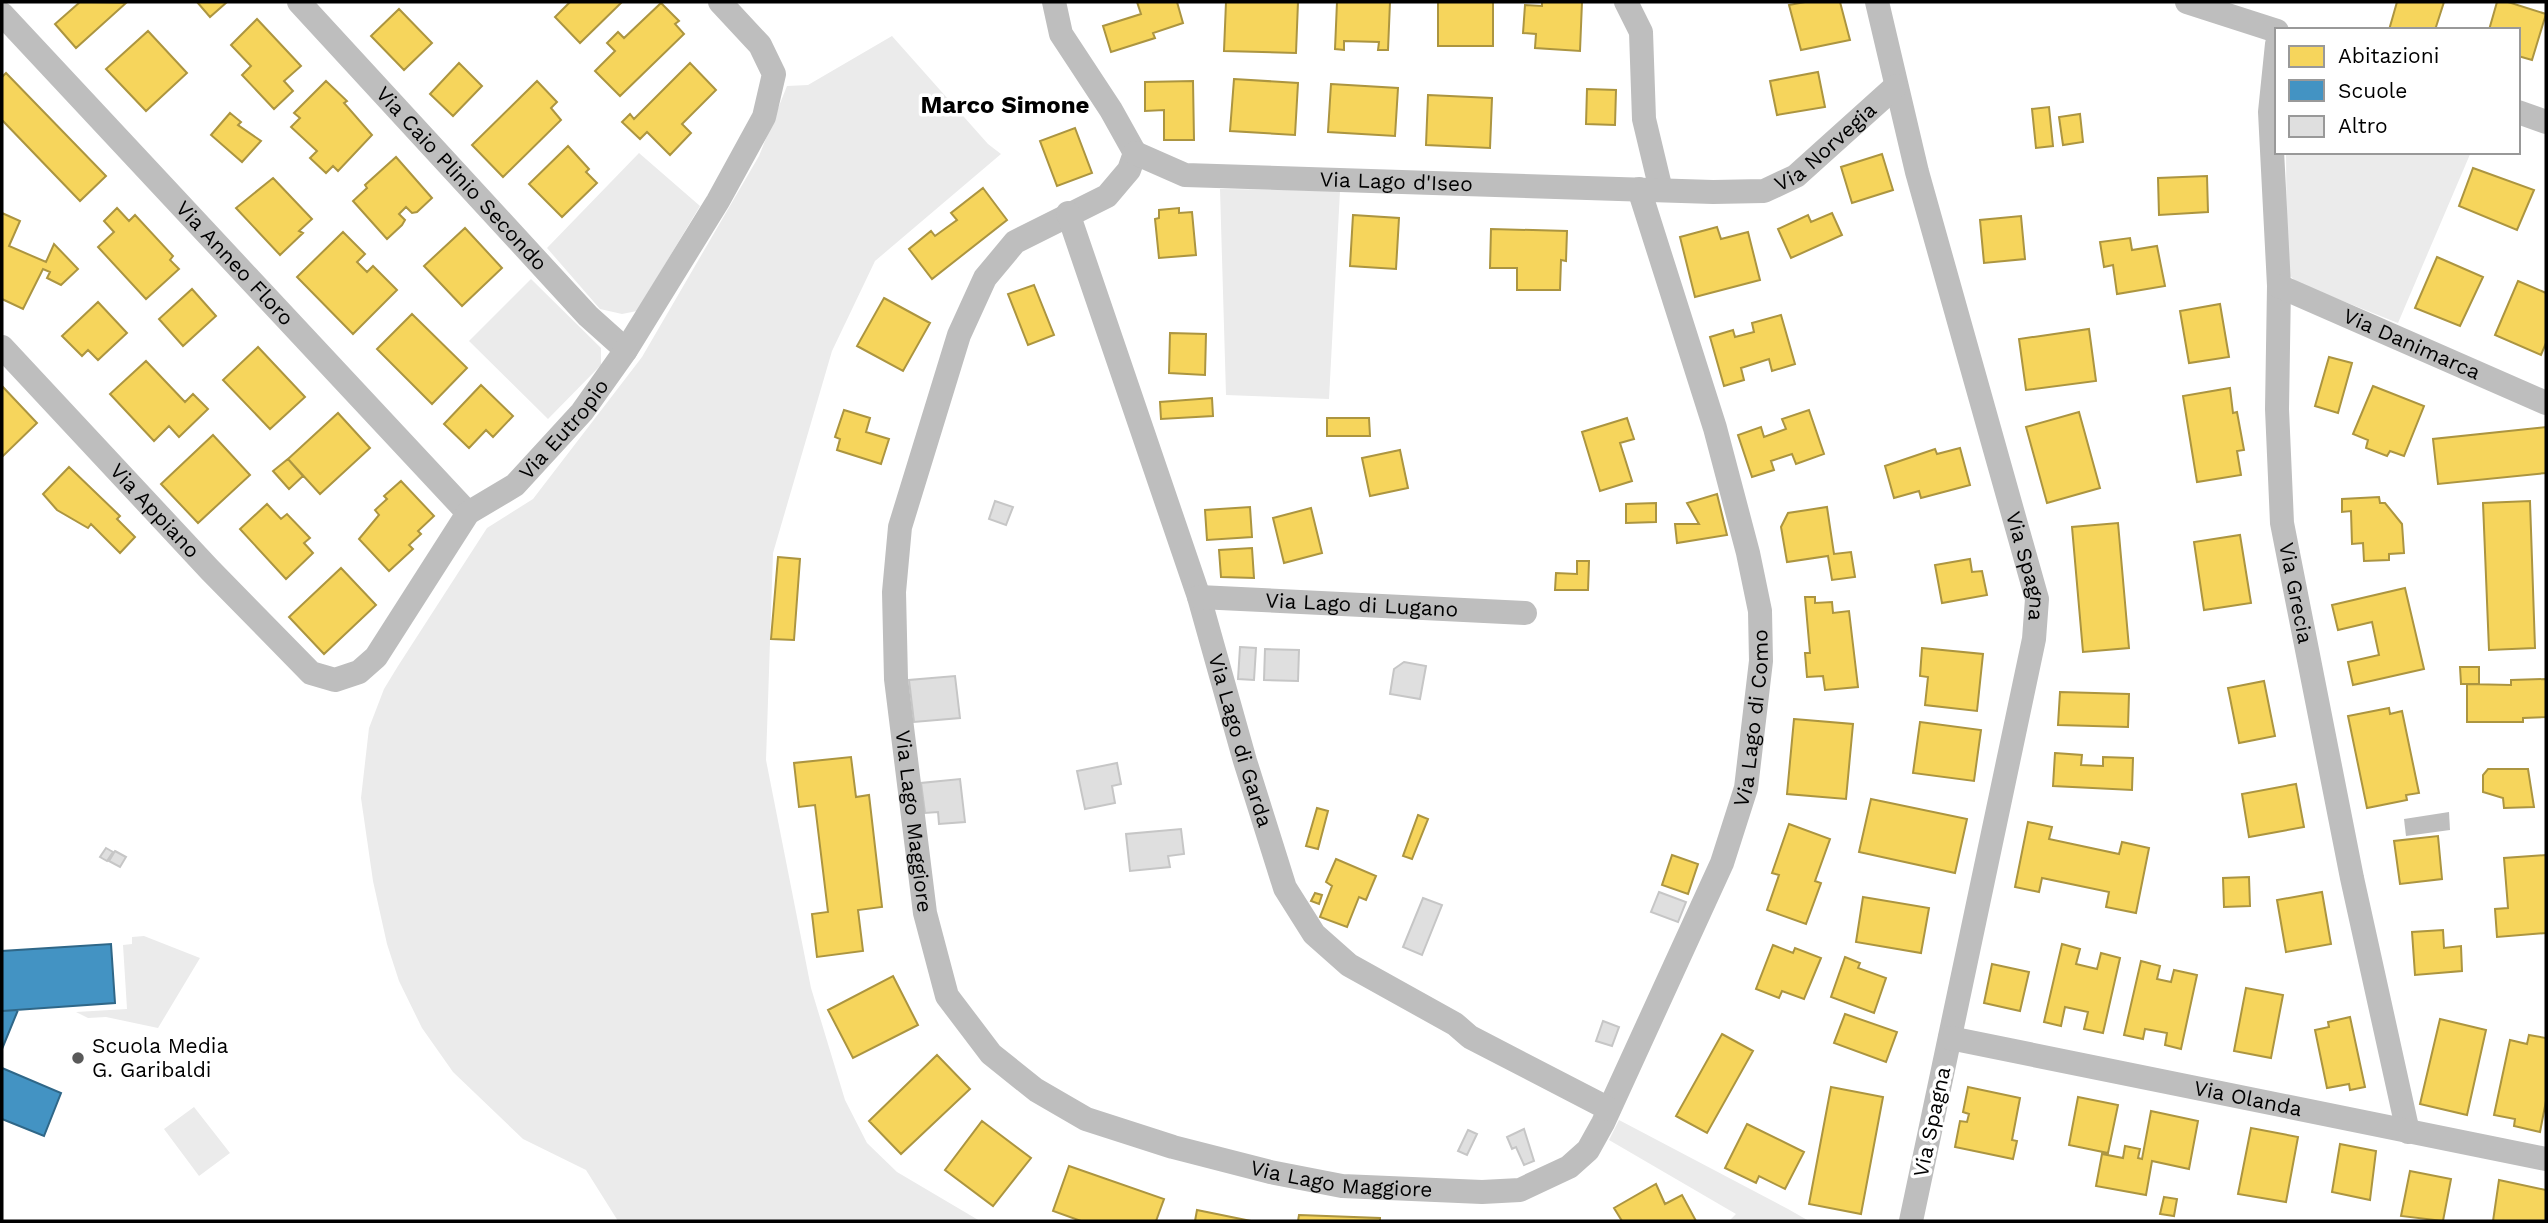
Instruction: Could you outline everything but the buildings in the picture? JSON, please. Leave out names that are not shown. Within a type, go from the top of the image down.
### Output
[{"type":"street","name":"Via Caio Plinio Secondo","points":[[299,2],[588,316],[626,350]]},
{"type":"street","name":"Via Eutropio","points":[[311,674],[335,680],[359,672],[376,657],[468,513],[515,485],[582,412],[626,350],[718,201],[764,117],[774,74],[760,45],[720,2]]},
{"type":"street","points":[[1054,2],[1062,34],[1135,153]]},
{"type":"street","name":"Via Lago di Como","points":[[1609,1109],[1722,863],[1746,789],[1761,661],[1760,611],[1748,553],[1650,189],[1641,32],[1626,2]]},
{"type":"street","name":"Via Spagna","points":[[1877,2],[1917,172],[2036,599],[2034,639],[1910,1221]]},
{"type":"street","points":[[2187,2],[2275,30]]},
{"type":"street","name":"Via Anneo Floro","points":[[2,14],[468,513]]},
{"type":"street","name":"Via Grecia","points":[[2275,63],[2270,112],[2279,286],[2277,409],[2282,523],[2351,878],[2408,1132]]},
{"type":"street","name":"Via Norvegia","points":[[1650,189],[1764,191],[1796,176],[1896,86]]},
{"type":"street","points":[[2520,113],[2546,122]]},
{"type":"street","name":"Via Lago d'Iseo","points":[[1135,153],[1185,175],[1650,189]]},
{"type":"street","name":"Via Lago Maggiore","points":[[1135,153],[1129,170],[1107,196],[1068,213],[1016,242],[985,278],[959,335],[900,527],[894,592],[896,679],[925,913],[947,996],[991,1054],[1036,1090],[1086,1119],[1173,1147],[1270,1172],[1342,1185],[1482,1192],[1520,1190],[1569,1167],[1588,1150],[1609,1109]]},
{"type":"street","name":"Via Lago di Garda","points":[[1068,213],[1199,597],[1245,761],[1285,888],[1314,934],[1349,965],[1455,1024],[1471,1037],[1609,1109]]},
{"type":"street","name":"Via Danimarca","points":[[2279,286],[2546,403]]},
{"type":"street","name":"Via Appiano","points":[[2,347],[311,674]]},
{"type":"street","name":"Via Lago di Lugano","points":[[1199,597],[1525,613]]},
{"type":"street","name":"Via Olanda","points":[[1950,1038],[2546,1159]]},
{"type":"shaded area","points":[[892,36],[988,144],[1001,154],[875,261],[832,351],[773,553],[766,760],[811,988],[845,1100],[867,1143],[897,1172],[980,1221],[618,1221],[586,1170],[523,1139],[453,1072],[422,1028],[399,981],[387,944],[373,881],[361,798],[369,728],[384,689],[487,528],[533,499],[642,357],[759,156],[787,86],[808,85]]},
{"type":"shaded area","points":[[639,153],[700,206],[637,311],[622,314],[600,309],[547,248]]},
{"type":"shaded area","points":[[2286,154],[2470,154],[2398,323],[2300,284],[2287,274]]},
{"type":"shaded area","points":[[1220,189],[1340,191],[1329,399],[1226,395]]},
{"type":"shaded area","points":[[531,279],[601,348],[601,365],[548,419],[469,341]]},
{"type":"shaded area","points":[[2449,812],[2450,830],[2406,836],[2404,819]]},
{"type":"shaded area","points":[[144,936],[200,958],[158,1028],[106,1017],[88,1018],[76,1012],[127,1009],[123,945],[132,944],[132,937]]},
{"type":"shaded area","points":[[194,1107],[230,1153],[199,1176],[164,1129]]},
{"type":"shaded area","points":[[1619,1120],[1809,1221],[1729,1221],[1736,1214],[1609,1140]]},
{"type":"place","name":"Scuola Media G. Garibaldi","points":[[78,1058]]},
{"type":"district","name":"Marco Simone","points":[[1005,105]]}]
